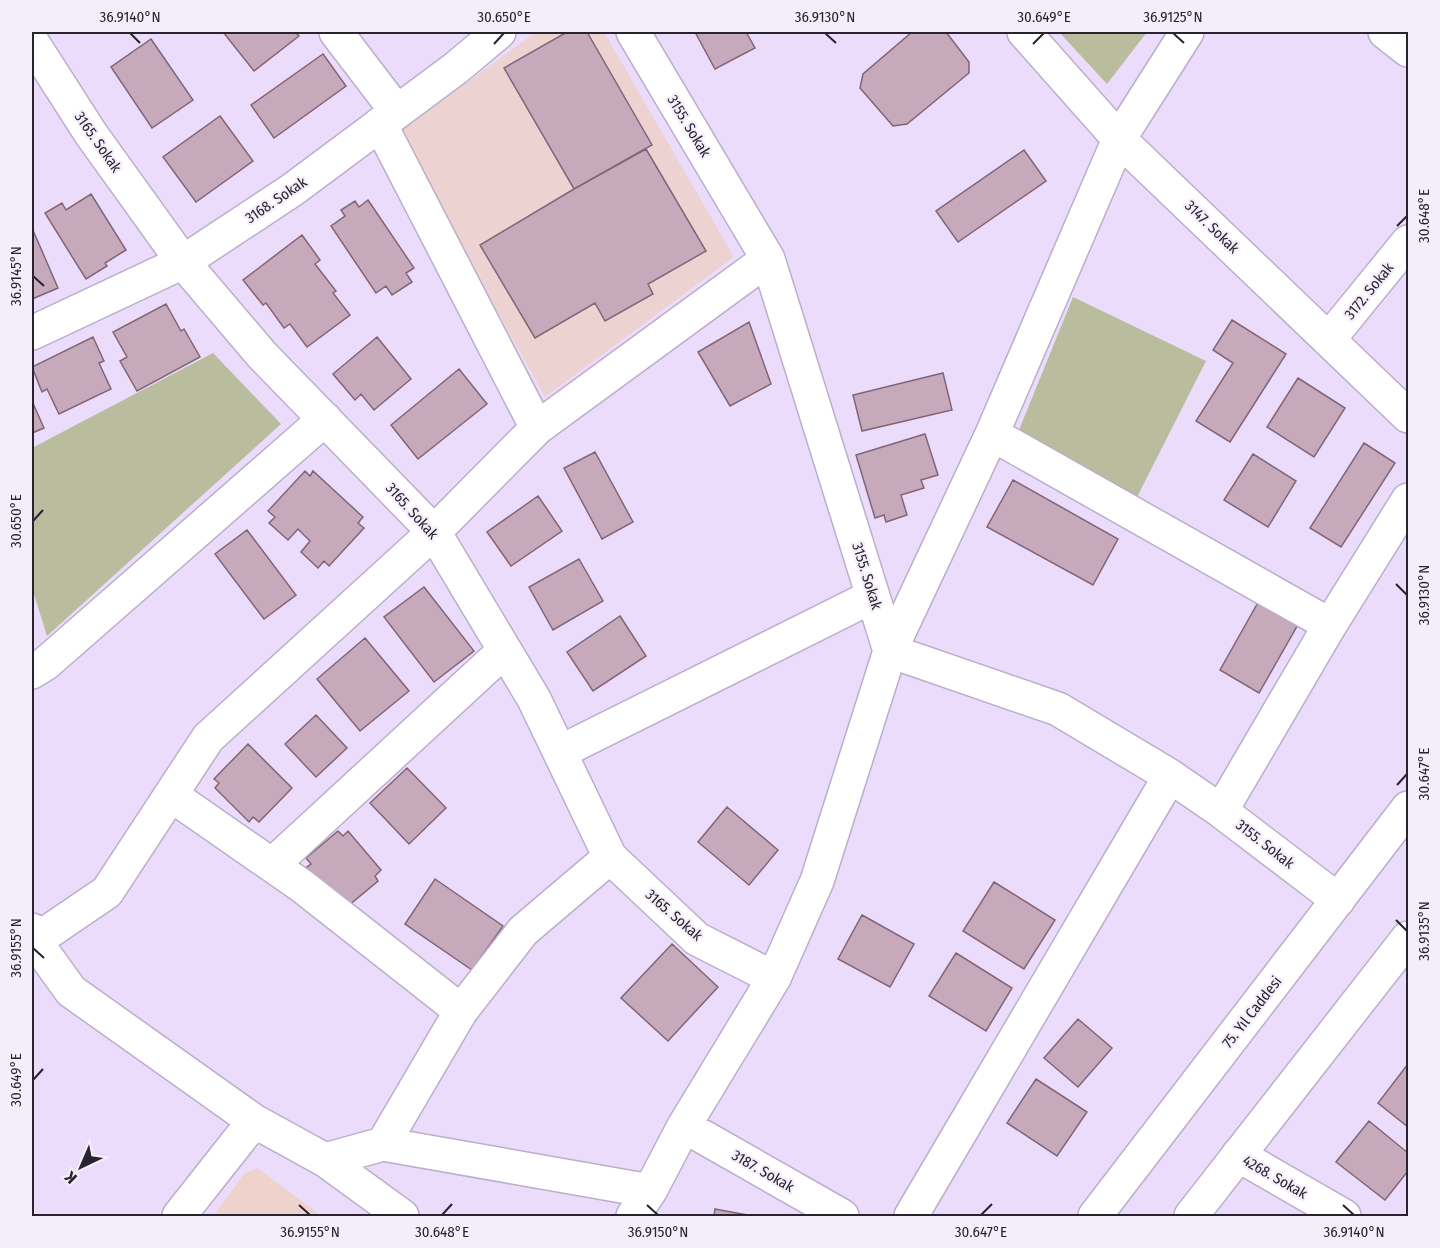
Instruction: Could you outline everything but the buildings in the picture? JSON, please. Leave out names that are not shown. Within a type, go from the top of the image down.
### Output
[{"type":"street","points":[[336,32],[389,118],[537,428]]},
{"type":"street","name":"3168. Sokak","points":[[32,333],[183,262],[292,190],[456,68],[499,32]]},
{"type":"street","name":"3155. Sokak","points":[[633,32],[768,259],[890,651],[1058,709],[1170,776],[1221,811],[1338,900]]},
{"type":"street","name":"3147. Sokak","points":[[1024,32],[1119,139],[1408,416]]},
{"type":"street","points":[[325,1160],[383,1144],[642,1204],[684,1126],[774,978],[817,881],[890,651],[992,434],[1119,139],[1187,32]]},
{"type":"street","points":[[1385,32],[1408,50]]},
{"type":"street","name":"3165. Sokak","points":[[32,42],[91,134],[183,262],[262,355],[434,532],[534,699],[588,816],[610,857],[697,939],[774,978]]},
{"type":"street","name":"3172. Sokak","points":[[1329,339],[1408,242]]},
{"type":"street","points":[[402,1216],[325,1160],[254,1121],[71,991],[33,936],[107,892],[208,738],[434,532],[537,428],[768,259]]},
{"type":"street","points":[[32,672],[45,664],[325,419]]},
{"type":"street","points":[[992,434],[1330,625]]},
{"type":"street","points":[[1221,811],[1330,625],[1408,500]]},
{"type":"street","points":[[560,752],[873,596]]},
{"type":"street","points":[[272,865],[504,651]]},
{"type":"street","points":[[911,1216],[1170,776]]},
{"type":"street","points":[[171,795],[302,886],[461,1011]]},
{"type":"street","name":"75. Yıl Caddesi","points":[[1095,1216],[1408,808]]},
{"type":"street","points":[[383,1144],[461,1011],[523,931],[610,857]]},
{"type":"street","points":[[1191,1216],[1408,938]]},
{"type":"street","points":[[179,1216],[254,1121]]},
{"type":"street","name":"3187. Sokak","points":[[684,1126],[842,1216]]},
{"type":"street","name":"4268. Sokak","points":[[1238,1155],[1344,1216]]},
{"type":"shaded area","points":[[536,32],[604,32],[734,257],[545,397],[398,133]]},
{"type":"shaded area","points":[[257,1168],[322,1216],[213,1216],[245,1173]]},
{"type":"green space","points":[[1059,32],[1147,32],[1107,84]]},
{"type":"green space","points":[[1073,297],[1206,361],[1136,499],[1019,430]]},
{"type":"green space","points":[[213,353],[281,424],[47,636],[32,588],[32,448]]}]
